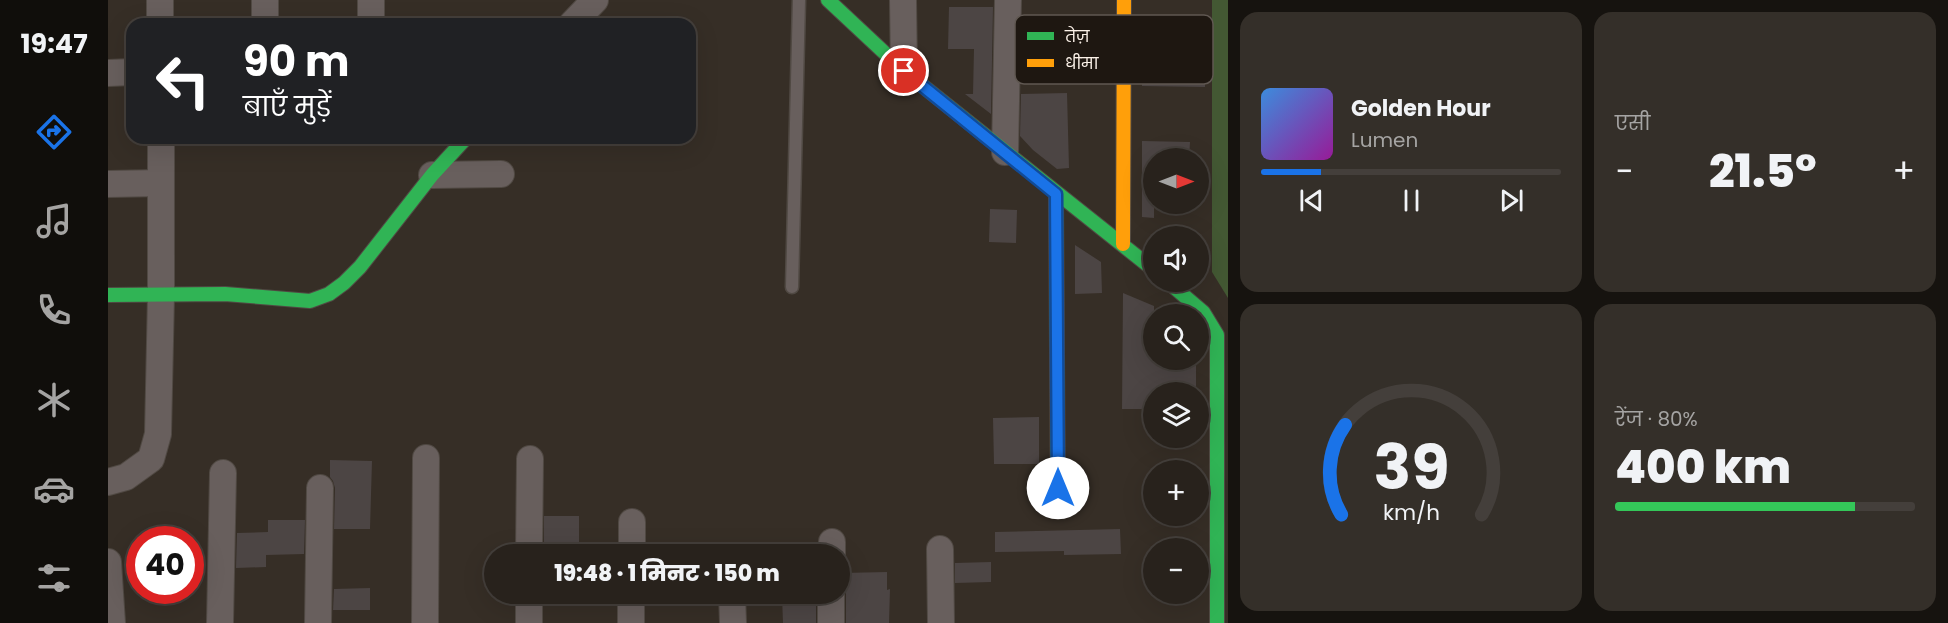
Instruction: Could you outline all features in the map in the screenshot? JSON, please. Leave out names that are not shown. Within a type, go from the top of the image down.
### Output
[{"type":"street","points":[[160,0],[160,18]]},
{"type":"street","points":[[265,0],[265,18]]},
{"type":"street","points":[[371,0],[371,18]]},
{"type":"street","points":[[578,18],[595,0]]},
{"type":"street","points":[[828,0],[904,71],[1056,194],[1143,261]]},
{"type":"street","points":[[903,0],[904,71]]},
{"type":"street","points":[[1005,152],[1008,0]]},
{"type":"street","points":[[1124,0],[1124,15]]},
{"type":"street","points":[[108,73],[126,72]]},
{"type":"street","points":[[1123,244],[1124,84]]},
{"type":"street","points":[[108,482],[126,477],[151,459],[158,434],[161,295],[160,144]]},
{"type":"street","points":[[108,295],[225,294],[310,301],[329,294],[360,267],[432,176],[461,144]]},
{"type":"street","points":[[432,176],[501,174]]},
{"type":"street","points":[[108,184],[161,183]]},
{"type":"street","points":[[1056,194],[1058,510]]},
{"type":"street","points":[[1180,292],[1204,312],[1212,322],[1217,335],[1217,623]]},
{"type":"street","points":[[425,623],[426,458]]},
{"type":"street","points":[[529,544],[530,459]]},
{"type":"street","points":[[220,623],[223,473]]},
{"type":"street","points":[[318,623],[320,488]]},
{"type":"street","points":[[632,522],[632,544]]},
{"type":"street","points":[[940,549],[941,623]]},
{"type":"street","points":[[108,562],[112,623]]},
{"type":"street","points":[[529,604],[529,623]]},
{"type":"street","points":[[631,623],[632,604]]},
{"type":"street","points":[[732,604],[733,623]]},
{"type":"street","points":[[831,604],[831,623]]},
{"type":"lane","points":[[792,287],[800,0]]},
{"type":"green space","points":[[1212,0],[1228,0],[1228,298],[1212,272]]},
{"type":"building","points":[[949,7],[993,7],[991,114],[965,94],[973,94],[974,49],[948,49]]},
{"type":"building","points":[[1142,84],[1205,84],[1205,87],[1142,86]]},
{"type":"building","points":[[1067,93],[1069,168],[1057,169],[1020,136],[1021,94]]},
{"type":"building","points":[[1142,141],[1190,142],[1190,148],[1143,148],[1143,214],[1154,214],[1154,218],[1142,217]]},
{"type":"building","points":[[990,209],[1017,210],[1016,243],[989,242]]},
{"type":"building","points":[[1075,245],[1101,262],[1102,293],[1075,294]]},
{"type":"building","points":[[1123,293],[1149,304],[1143,304],[1143,370],[1196,370],[1196,382],[1143,382],[1143,409],[1122,409]]},
{"type":"building","points":[[1039,417],[1039,464],[994,464],[993,418]]},
{"type":"building","points":[[330,460],[372,461],[370,529],[334,529],[335,488],[330,477]]},
{"type":"building","points":[[544,516],[579,516],[579,543],[544,544]]},
{"type":"building","points":[[268,520],[305,520],[304,554],[266,555],[266,567],[236,568],[237,533],[268,532]]},
{"type":"building","points":[[1120,529],[1121,554],[1064,555],[1064,551],[995,552],[995,532]]},
{"type":"building","points":[[991,562],[991,582],[955,583],[955,563]]},
{"type":"building","points":[[887,572],[887,590],[890,589],[889,623],[846,623],[846,604],[850,604],[850,573]]},
{"type":"building","points":[[370,588],[370,610],[333,610],[334,589]]},
{"type":"building","points":[[782,604],[816,604],[816,623],[783,623]]},
{"type":"traffic: fast","points":[[828,0],[904,71],[1143,261]]},
{"type":"traffic: fast","points":[[108,295],[225,294],[310,301],[329,294],[360,267],[432,175],[460,144]]},
{"type":"traffic: fast","points":[[1056,194],[1058,510]]},
{"type":"traffic: fast","points":[[1180,292],[1203,312],[1217,335],[1217,623]]},
{"type":"traffic: slow","points":[[1124,0],[1124,15]]},
{"type":"traffic: slow","points":[[1123,244],[1124,84]]},
{"type":"route","points":[[904,71],[1056,194],[1058,488]]}]
